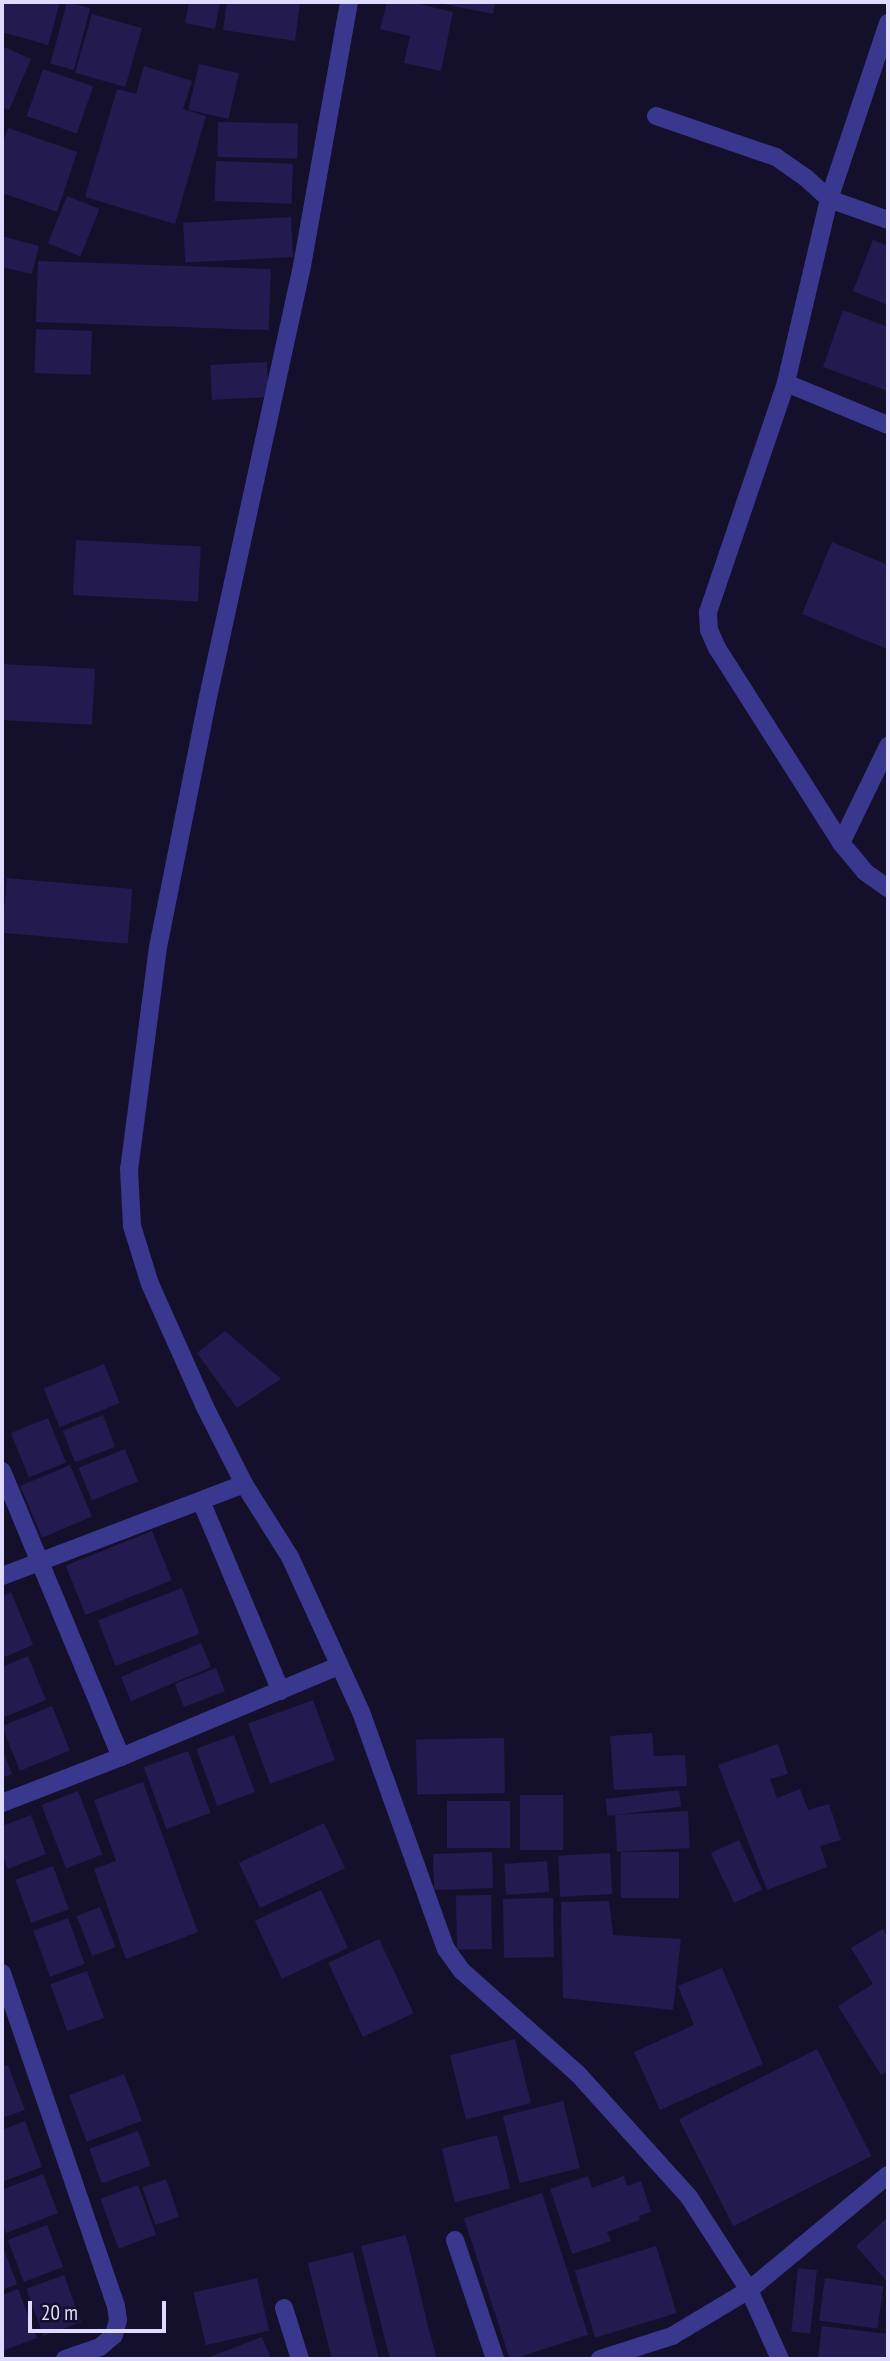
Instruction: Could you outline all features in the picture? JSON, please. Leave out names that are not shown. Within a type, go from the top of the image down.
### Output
[{"type":"street","points":[[349,2],[302,265],[207,702],[158,947],[129,1168],[132,1226],[150,1284],[244,1484],[290,1557],[361,1712],[446,1950],[462,1971],[578,2074],[690,2197],[749,2290],[780,2359]]},
{"type":"street","points":[[888,23],[829,199],[786,383],[708,612],[709,630],[717,648],[841,843],[865,872],[888,888]]},
{"type":"street","points":[[656,116],[776,157],[797,170],[829,199],[888,220]]},
{"type":"street","points":[[786,383],[888,425]]},
{"type":"street","points":[[841,843],[888,746]]},
{"type":"street","points":[[2,1471],[121,1758]]},
{"type":"street","points":[[2,1576],[244,1484]]},
{"type":"street","points":[[201,1501],[281,1690]]},
{"type":"street","points":[[2,1803],[121,1758],[339,1666]]},
{"type":"street","points":[[2,1973],[116,2306],[118,2320],[114,2335],[100,2347],[65,2359]]},
{"type":"street","points":[[600,2359],[672,2336],[749,2290],[888,2175]]},
{"type":"street","points":[[455,2240],[495,2359]]},
{"type":"street","points":[[284,2308],[300,2359]]},
{"type":"building","points":[[2,2],[60,2],[48,45],[2,32]]},
{"type":"building","points":[[67,2],[90,8],[74,70],[50,64]]},
{"type":"building","points":[[189,2],[220,2],[215,29],[185,23]]},
{"type":"building","points":[[227,2],[300,2],[295,41],[223,30]]},
{"type":"building","points":[[387,2],[410,2],[453,12],[441,71],[404,63],[410,36],[380,29]]},
{"type":"building","points":[[495,2],[493,14],[444,4]]},
{"type":"building","points":[[92,14],[142,28],[125,87],[75,73]]},
{"type":"building","points":[[2,46],[31,59],[9,110],[2,107]]},
{"type":"building","points":[[199,64],[239,73],[228,119],[188,110]]},
{"type":"building","points":[[144,66],[192,81],[183,109],[206,116],[175,224],[85,197],[117,89],[136,94]]},
{"type":"building","points":[[43,69],[93,86],[77,134],[27,116]]},
{"type":"building","points":[[218,122],[298,123],[297,158],[217,157]]},
{"type":"building","points":[[8,128],[77,152],[57,212],[2,193],[2,146]]},
{"type":"building","points":[[216,161],[293,164],[292,204],[215,201]]},
{"type":"building","points":[[67,196],[99,209],[80,256],[48,243]]},
{"type":"building","points":[[291,217],[293,257],[185,263],[183,223]]},
{"type":"building","points":[[2,236],[39,246],[32,274],[2,267]]},
{"type":"building","points":[[873,240],[888,246],[888,305],[853,291]]},
{"type":"building","points":[[38,261],[271,269],[269,330],[36,322]]},
{"type":"building","points":[[843,310],[888,327],[888,391],[823,367]]},
{"type":"building","points":[[36,329],[92,331],[90,375],[34,373]]},
{"type":"building","points":[[267,362],[269,397],[212,400],[210,365]]},
{"type":"building","points":[[76,540],[201,547],[198,601],[73,595]]},
{"type":"building","points":[[832,542],[888,565],[887,649],[802,614]]},
{"type":"building","points":[[2,664],[95,669],[92,725],[2,720]]},
{"type":"building","points":[[7,878],[133,889],[128,944],[2,933]]},
{"type":"building","points":[[225,1331],[281,1379],[237,1408],[197,1353]]},
{"type":"building","points":[[104,1364],[120,1403],[59,1427],[44,1388]]},
{"type":"building","points":[[103,1415],[115,1447],[75,1462],[63,1430]]},
{"type":"building","points":[[48,1418],[66,1463],[29,1477],[11,1433]]},
{"type":"building","points":[[125,1449],[138,1481],[92,1500],[79,1468]]},
{"type":"building","points":[[70,1465],[92,1517],[42,1538],[20,1486]]},
{"type":"building","points":[[152,1531],[172,1580],[86,1615],[66,1566]]},
{"type":"building","points":[[182,1588],[200,1634],[116,1666],[98,1620]]},
{"type":"building","points":[[11,1592],[33,1645],[2,1658],[2,1596]]},
{"type":"building","points":[[201,1643],[211,1667],[131,1701],[121,1677]]},
{"type":"building","points":[[28,1656],[46,1700],[2,1718],[2,1667]]},
{"type":"building","points":[[216,1668],[225,1691],[184,1707],[175,1684]]},
{"type":"building","points":[[313,1700],[335,1760],[270,1784],[248,1724]]},
{"type":"building","points":[[52,1706],[70,1751],[20,1771],[2,1726]]},
{"type":"building","points":[[652,1733],[654,1756],[685,1755],[687,1786],[614,1790],[610,1736]]},
{"type":"building","points":[[234,1735],[255,1792],[217,1806],[196,1749]]},
{"type":"building","points":[[504,1738],[505,1793],[417,1795],[416,1740]]},
{"type":"building","points":[[778,1744],[788,1774],[770,1779],[777,1798],[800,1789],[808,1810],[829,1804],[841,1840],[820,1846],[827,1867],[767,1890],[718,1765]]},
{"type":"building","points":[[2,1749],[12,1774],[2,1778]]},
{"type":"building","points":[[188,1751],[211,1813],[166,1829],[144,1767]]},
{"type":"building","points":[[143,1782],[198,1932],[126,1959],[94,1869],[116,1861],[94,1800]]},
{"type":"building","points":[[679,1790],[681,1807],[608,1816],[606,1799]]},
{"type":"building","points":[[78,1791],[102,1854],[66,1868],[42,1805]]},
{"type":"building","points":[[520,1795],[563,1795],[563,1850],[520,1850]]},
{"type":"building","points":[[447,1801],[510,1801],[510,1848],[447,1848]]},
{"type":"building","points":[[688,1811],[690,1848],[617,1852],[615,1815]]},
{"type":"building","points":[[31,1815],[46,1854],[8,1869],[2,1853],[2,1826]]},
{"type":"building","points":[[324,1823],[345,1868],[260,1908],[239,1863]]},
{"type":"building","points":[[739,1840],[762,1890],[734,1903],[711,1853]]},
{"type":"building","points":[[492,1852],[493,1888],[434,1890],[433,1854]]},
{"type":"building","points":[[621,1852],[679,1852],[679,1898],[621,1898]]},
{"type":"building","points":[[610,1853],[612,1894],[560,1897],[558,1856]]},
{"type":"building","points":[[547,1861],[549,1892],[506,1895],[504,1864]]},
{"type":"building","points":[[53,1866],[69,1909],[31,1923],[15,1880]]},
{"type":"building","points":[[321,1890],[348,1948],[282,1979],[255,1921]]},
{"type":"building","points":[[491,1895],[492,1949],[457,1950],[456,1896]]},
{"type":"building","points":[[553,1898],[554,1957],[504,1958],[503,1899]]},
{"type":"building","points":[[609,1901],[613,1935],[681,1939],[673,2010],[563,1998],[561,1902]]},
{"type":"building","points":[[100,1907],[115,1947],[92,1956],[77,1916]]},
{"type":"building","points":[[68,1918],[85,1964],[50,1977],[33,1931]]},
{"type":"building","points":[[883,1929],[888,1938],[888,2070],[881,2075],[838,2006],[873,1984],[851,1948]]},
{"type":"building","points":[[379,1939],[414,2013],[363,2037],[328,1963]]},
{"type":"building","points":[[722,1968],[763,2064],[660,2110],[634,2052],[694,2025],[678,1986]]},
{"type":"building","points":[[87,1971],[104,2018],[67,2031],[50,1984]]},
{"type":"building","points":[[515,2039],[531,2103],[466,2119],[450,2055]]},
{"type":"building","points":[[817,2049],[871,2156],[733,2226],[679,2119]]},
{"type":"building","points":[[8,2065],[25,2110],[2,2118],[2,2067]]},
{"type":"building","points":[[124,2074],[142,2121],[87,2142],[69,2095]]},
{"type":"building","points":[[563,2101],[580,2168],[520,2183],[503,2116]]},
{"type":"building","points":[[25,2121],[42,2167],[2,2182],[2,2130]]},
{"type":"building","points":[[138,2131],[151,2166],[102,2184],[89,2149]]},
{"type":"building","points":[[497,2135],[510,2188],[455,2202],[442,2149]]},
{"type":"building","points":[[43,2174],[58,2213],[6,2233],[2,2223],[2,2190]]},
{"type":"building","points":[[588,2176],[592,2188],[624,2176],[627,2186],[641,2181],[651,2212],[639,2216],[640,2220],[607,2232],[611,2241],[572,2254],[550,2189]]},
{"type":"building","points":[[166,2179],[179,2217],[155,2225],[142,2187]]},
{"type":"building","points":[[138,2185],[156,2235],[119,2248],[100,2199]]},
{"type":"building","points":[[542,2193],[588,2335],[510,2359],[464,2218]]},
{"type":"building","points":[[886,2219],[888,2221],[888,2283],[856,2246]]},
{"type":"building","points":[[47,2225],[63,2267],[24,2282],[8,2240]]},
{"type":"building","points":[[406,2235],[437,2359],[390,2359],[361,2246]]},
{"type":"building","points":[[2,2245],[17,2284],[2,2290]]},
{"type":"building","points":[[656,2246],[676,2313],[595,2338],[575,2271]]},
{"type":"building","points":[[353,2252],[379,2359],[332,2359],[308,2263]]},
{"type":"building","points":[[798,2268],[817,2270],[810,2334],[791,2332]]},
{"type":"building","points":[[64,2275],[81,2322],[44,2336],[26,2289]]},
{"type":"building","points":[[257,2278],[269,2331],[206,2345],[194,2293]]},
{"type":"building","points":[[825,2278],[883,2286],[877,2329],[819,2321]]},
{"type":"building","points":[[18,2289],[37,2338],[2,2351],[2,2295]]},
{"type":"building","points":[[822,2326],[888,2334],[888,2359],[818,2359]]},
{"type":"building","points":[[262,2337],[271,2359],[204,2359]]}]
